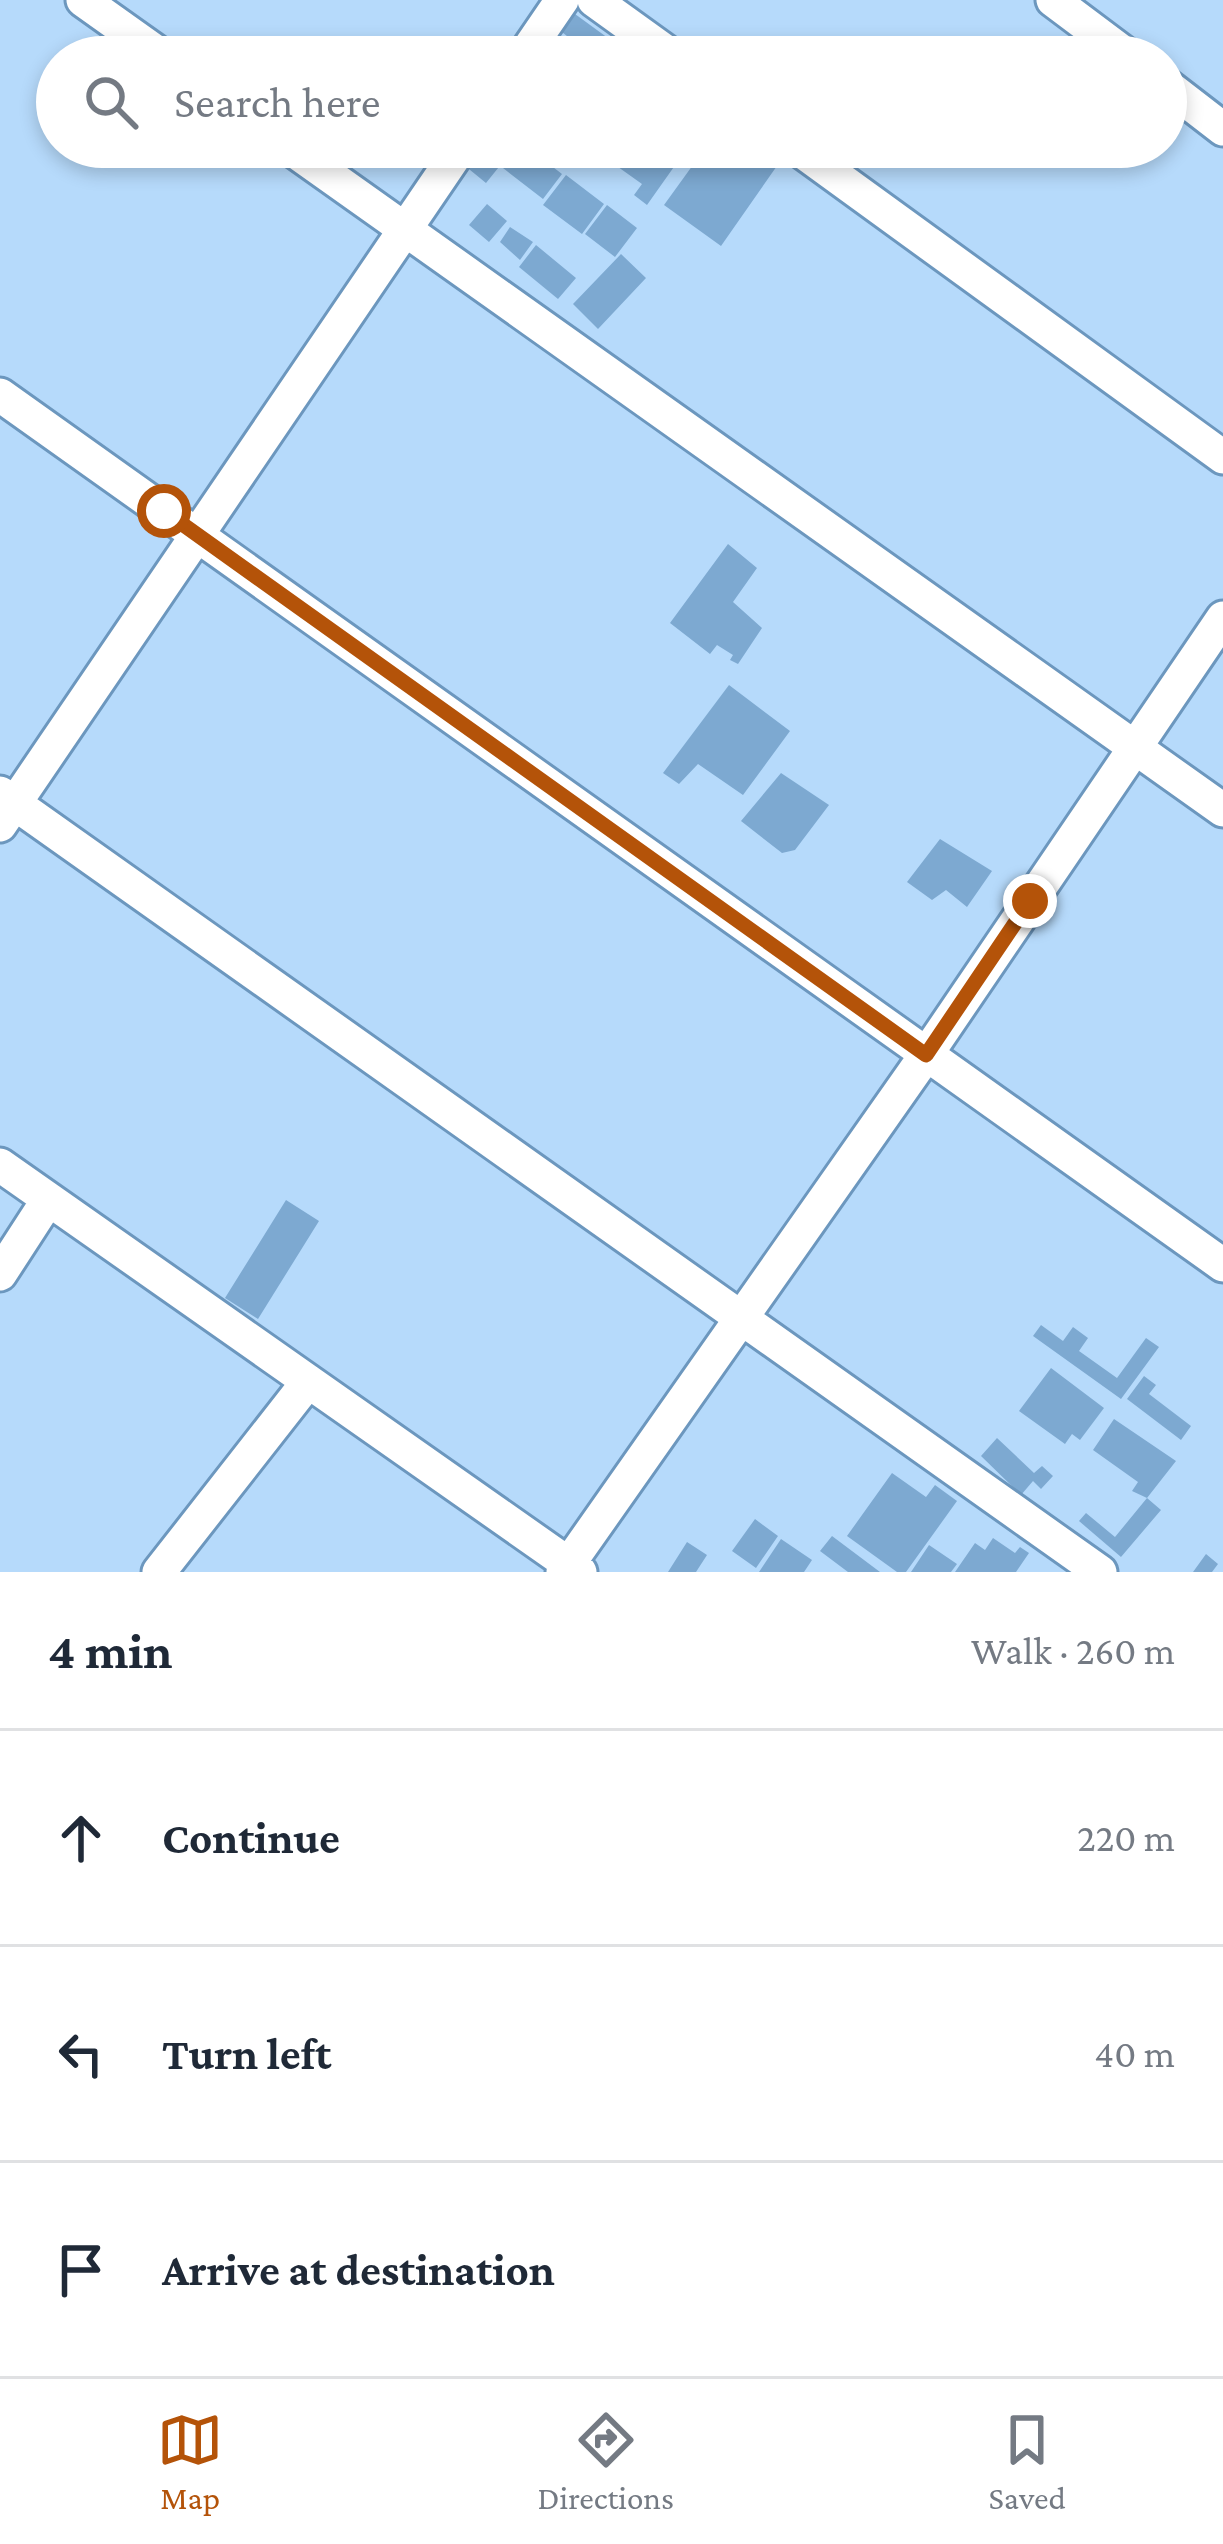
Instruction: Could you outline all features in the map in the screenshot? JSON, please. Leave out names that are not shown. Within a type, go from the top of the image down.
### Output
[{"type":"street","points":[[83,0],[134,36]]},
{"type":"street","points":[[537,36],[562,0]]},
{"type":"street","points":[[594,0],[644,36]]},
{"type":"street","points":[[1053,0],[1101,36]]},
{"type":"street","points":[[1187,101],[1223,128]]},
{"type":"street","points":[[319,168],[1223,810]]},
{"type":"street","points":[[447,168],[5,807],[743,1318],[1100,1572]]},
{"type":"street","points":[[825,168],[1223,457]]},
{"type":"street","points":[[0,394],[1223,1265]]},
{"type":"street","points":[[0,1165],[571,1570],[1223,618]]},
{"type":"street","points":[[0,1274],[48,1200]]},
{"type":"street","points":[[159,1572],[307,1383]]},
{"type":"building","points":[[575,14],[605,36],[567,36],[562,32]]},
{"type":"building","points":[[468,168],[498,168],[486,183]]},
{"type":"building","points":[[503,168],[554,168],[562,174],[543,199]]},
{"type":"building","points":[[620,168],[673,168],[647,205],[634,195],[642,184]]},
{"type":"building","points":[[691,168],[776,168],[721,246],[664,205]]},
{"type":"building","points":[[566,175],[604,204],[582,234],[543,205]]},
{"type":"building","points":[[487,204],[507,221],[489,242],[469,225]]},
{"type":"building","points":[[607,205],[637,228],[615,257],[585,234]]},
{"type":"building","points":[[510,227],[533,242],[520,260],[500,242]]},
{"type":"building","points":[[536,245],[576,278],[558,299],[519,267]]},
{"type":"building","points":[[621,254],[646,278],[598,329],[573,304]]},
{"type":"building","points":[[728,544],[757,568],[733,602],[762,628],[738,664],[717,645],[710,654],[670,623]]},
{"type":"building","points":[[729,685],[790,731],[743,795],[698,764],[679,784],[663,773]]},
{"type":"building","points":[[781,773],[829,805],[795,850],[782,853],[741,821]]},
{"type":"building","points":[[940,839],[992,871],[967,907],[946,890],[932,900],[907,882]]},
{"type":"building","points":[[286,1200],[319,1221],[258,1319],[225,1298]]},
{"type":"building","points":[[1041,1325],[1063,1341],[1073,1327],[1088,1338],[1079,1351],[1117,1378],[1146,1338],[1159,1347],[1121,1399],[1033,1336]]},
{"type":"building","points":[[1051,1368],[1104,1408],[1080,1440],[1072,1434],[1065,1444],[1019,1411]]},
{"type":"building","points":[[1144,1376],[1156,1385],[1149,1394],[1191,1426],[1181,1440],[1127,1399]]},
{"type":"building","points":[[1114,1419],[1176,1461],[1147,1498],[1132,1491],[1138,1482],[1093,1450]]},
{"type":"building","points":[[997,1438],[1034,1473],[1042,1466],[1053,1476],[1041,1489],[1033,1481],[1021,1495],[981,1456]]},
{"type":"building","points":[[892,1473],[926,1497],[935,1485],[957,1501],[906,1572],[897,1572],[847,1536]]},
{"type":"building","points":[[1147,1498],[1161,1510],[1121,1557],[1079,1521],[1086,1513],[1115,1537]]},
{"type":"building","points":[[755,1519],[778,1536],[756,1568],[732,1551]]},
{"type":"building","points":[[832,1536],[880,1572],[848,1572],[820,1551]]},
{"type":"building","points":[[993,1538],[1015,1553],[1020,1547],[1029,1553],[1016,1572],[955,1572],[975,1543],[985,1550]]},
{"type":"building","points":[[781,1539],[812,1560],[804,1572],[759,1572]]},
{"type":"building","points":[[687,1542],[707,1555],[696,1572],[668,1572]]},
{"type":"building","points":[[929,1545],[957,1564],[951,1572],[911,1572]]},
{"type":"building","points":[[1206,1554],[1218,1564],[1212,1572],[1193,1572]]},
{"type":"route","points":[[164,511],[926,1055],[1030,901]]}]
